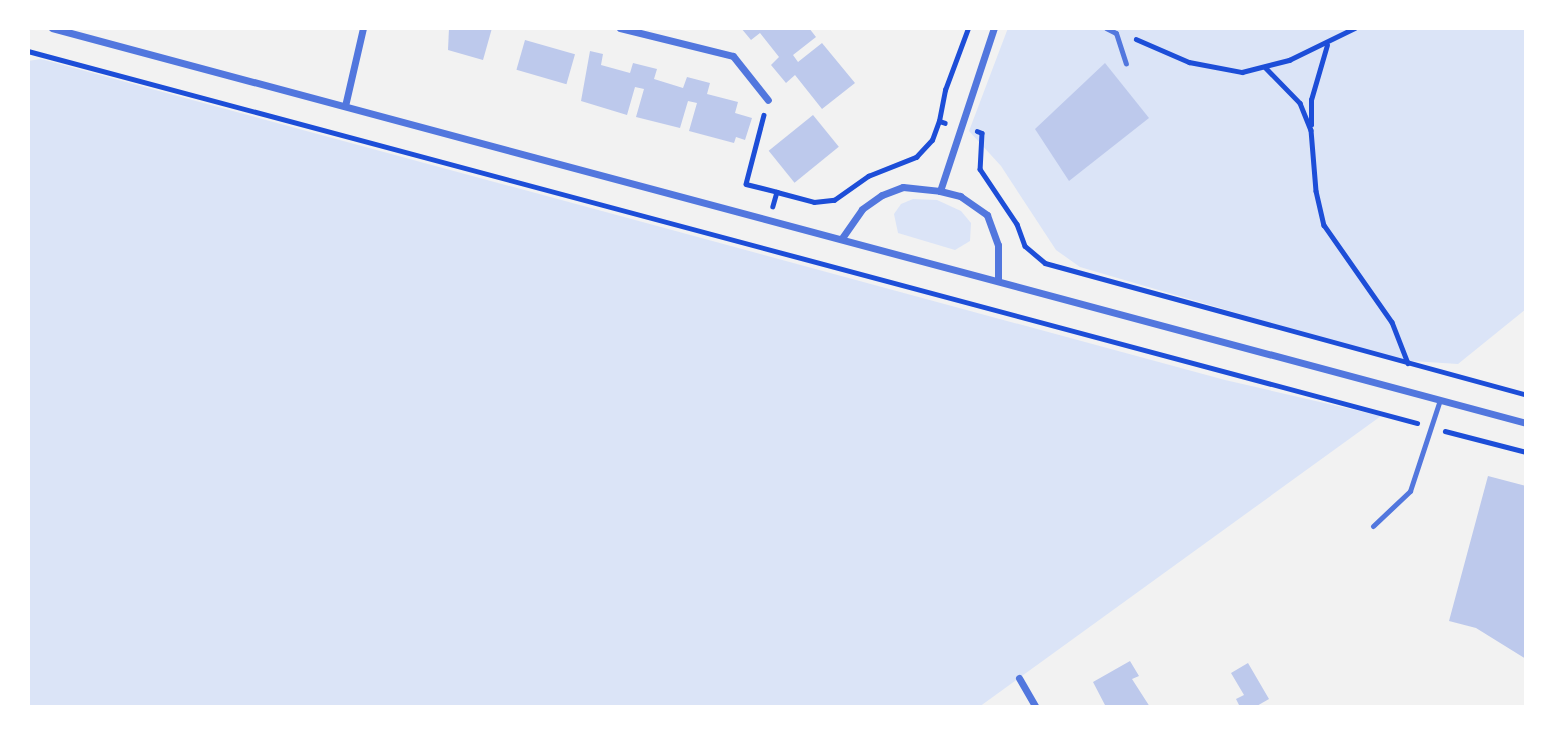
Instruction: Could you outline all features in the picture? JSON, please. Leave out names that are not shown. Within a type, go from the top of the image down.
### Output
[{"type":"street","points":[[52,28],[998,279],[1526,423]]},
{"type":"street","points":[[345,106],[363,28]]},
{"type":"street","points":[[621,28],[733,56],[768,100]]},
{"type":"street","points":[[940,191],[994,28]]},
{"type":"street","points":[[842,238],[862,209],[882,195],[903,187],[960,196],[988,215],[998,245],[998,279]]},
{"type":"street","points":[[1019,678],[1036,707]]},
{"type":"lane","points":[[1106,28],[1116,33],[1126,63]]},
{"type":"lane","points":[[1373,526],[1409,491],[1440,400]]},
{"type":"path","points":[[768,100],[746,184],[814,202],[834,200],[868,176],[921,154],[939,121],[945,90],[968,28]]},
{"type":"path","points":[[1116,33],[1217,69],[1242,72],[1265,67],[1327,44],[1355,28]]},
{"type":"path","points":[[1327,44],[1311,100],[1316,191],[1324,225],[1392,322],[1408,364]]},
{"type":"path","points":[[28,51],[1526,452]]},
{"type":"path","points":[[1265,67],[1300,103],[1311,130]]},
{"type":"path","points":[[939,121],[982,133],[980,169],[1017,224],[1025,246],[1045,263],[1526,395]]},
{"type":"path","points":[[761,247],[777,192]]},
{"type":"shaded area","points":[[1008,28],[1526,28],[1526,309],[1458,364],[1397,360],[1080,267],[1056,250],[1001,166],[969,131]]},
{"type":"shaded area","points":[[41,59],[1225,380],[1381,416],[979,707],[28,707],[28,61]]},
{"type":"shaded area","points":[[913,199],[937,200],[961,211],[971,223],[970,241],[955,250],[898,233],[894,214],[901,204]]},
{"type":"building","points":[[449,28],[492,28],[483,60],[448,50]]},
{"type":"building","points":[[741,28],[809,28],[816,37],[793,55],[798,62],[822,43],[855,83],[822,109],[795,75],[786,83],[771,65],[779,57],[760,33],[751,40]]},
{"type":"building","points":[[525,40],[575,54],[566,84],[516,70]]},
{"type":"building","points":[[590,51],[603,54],[601,65],[630,73],[633,63],[657,69],[654,79],[683,88],[687,77],[710,83],[707,94],[738,102],[735,113],[752,118],[745,140],[736,137],[734,143],[689,131],[697,103],[688,101],[680,128],[636,117],[644,89],[635,87],[627,115],[581,101]]},
{"type":"building","points":[[1105,63],[1149,118],[1069,181],[1035,129]]},
{"type":"building","points":[[813,115],[839,147],[795,183],[769,151]]},
{"type":"building","points":[[1488,476],[1526,486],[1526,659],[1476,628],[1449,621]]},
{"type":"building","points":[[1130,661],[1139,676],[1132,679],[1150,707],[1106,707],[1093,682]]},
{"type":"building","points":[[1248,663],[1269,699],[1255,707],[1240,707],[1236,699],[1244,695],[1231,673]]}]
